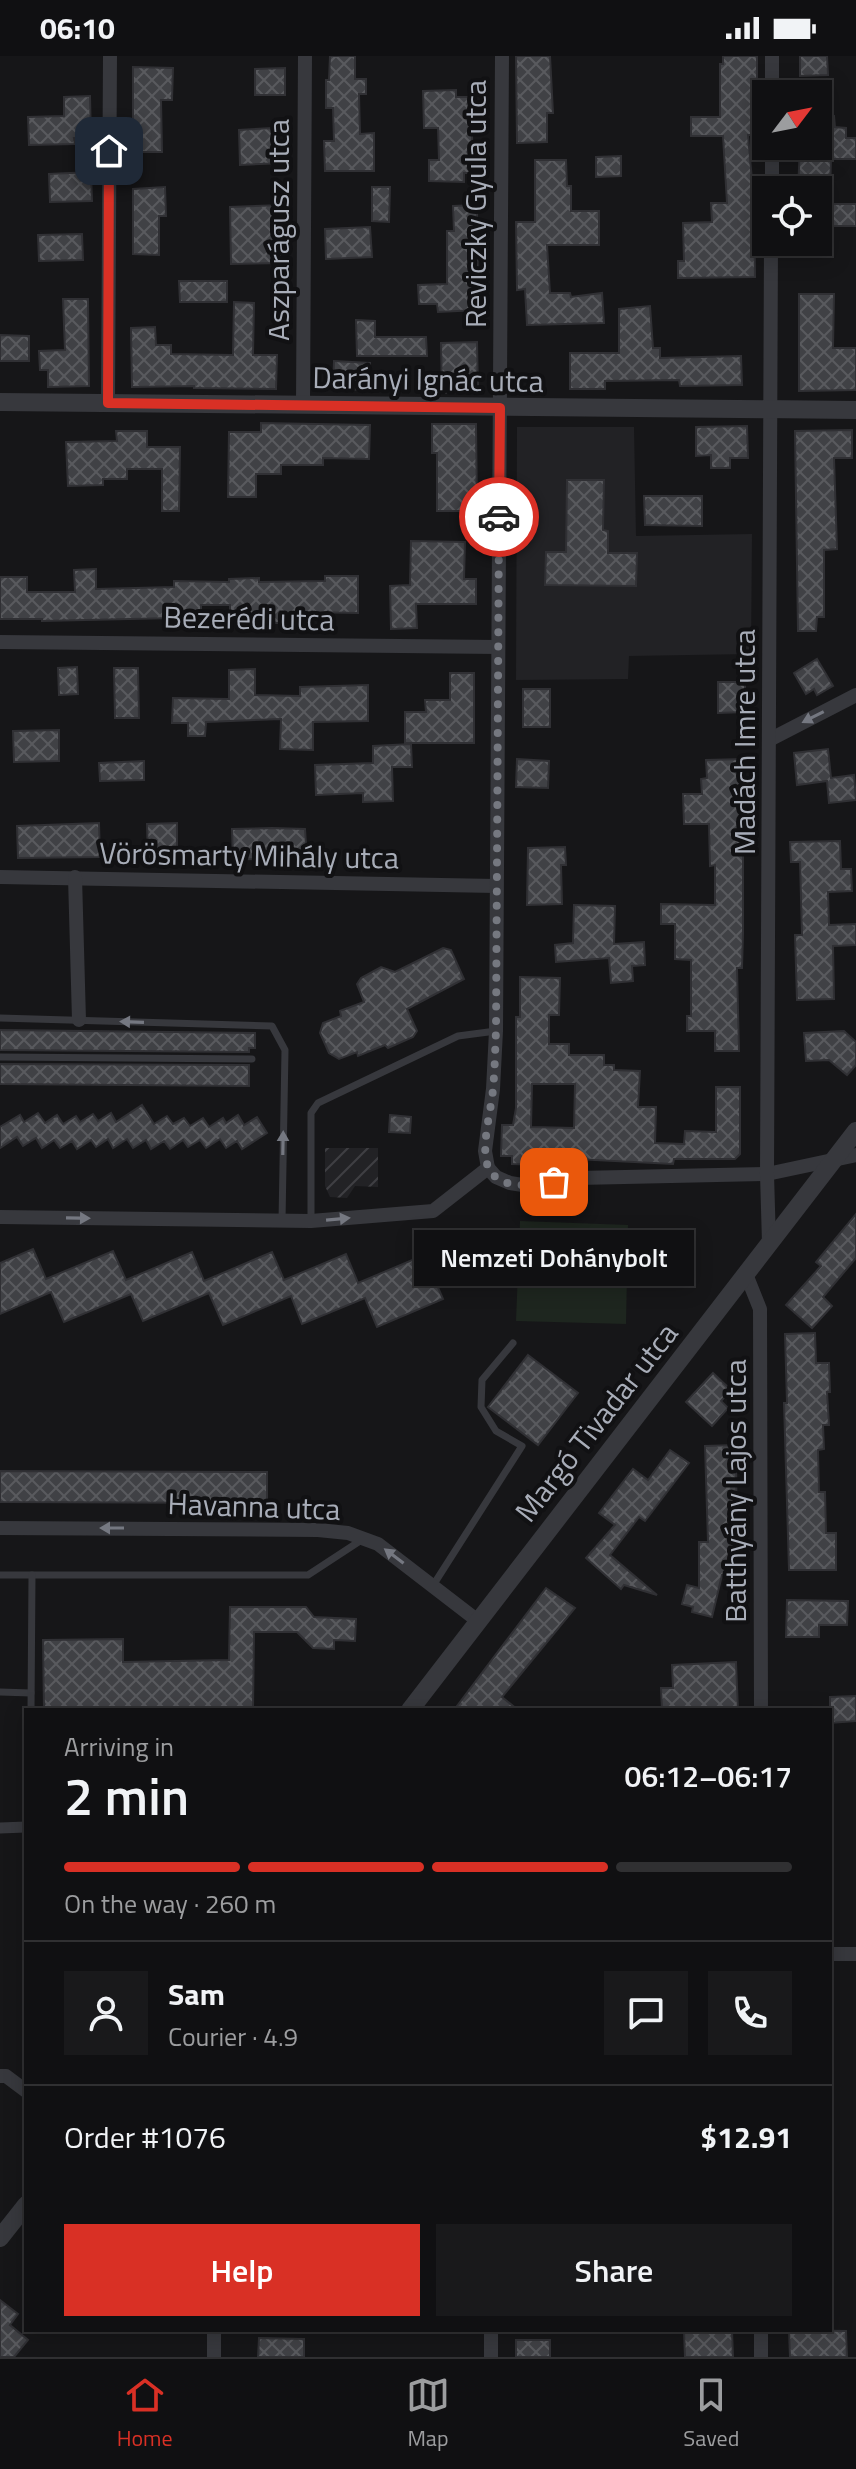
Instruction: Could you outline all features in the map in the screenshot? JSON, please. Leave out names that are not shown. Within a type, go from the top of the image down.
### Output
[{"type":"street","points":[[108,403],[110,56]]},
{"type":"street","name":"Aszparágusz utca","points":[[303,405],[305,56]]},
{"type":"street","name":"Reviczky Gyula utca","points":[[488,1168],[485,1151],[496,1031],[502,56]]},
{"type":"street","points":[[772,56],[772,80]]},
{"type":"street","name":"Madách Imre utca","points":[[769,1243],[771,256]]},
{"type":"street","name":"Darányi Ignác utca","points":[[0,402],[856,410]]},
{"type":"street","name":"Bezerédi utca","points":[[0,642],[498,647]]},
{"type":"street","points":[[771,739],[856,695]]},
{"type":"street","name":"Vörösmarty Mihály utca","points":[[0,877],[496,886]]},
{"type":"street","points":[[75,877],[79,1020]]},
{"type":"street","name":"Margó Tivadar utca","points":[[412,1708],[856,1131]]},
{"type":"street","points":[[0,1217],[311,1221],[433,1211],[488,1168],[496,1177],[529,1186],[578,1178],[767,1174],[856,1155]]},
{"type":"street","name":"Batthyány Lajos utca","points":[[746,1274],[760,1309],[761,1708]]},
{"type":"street","name":"Havanna utca","points":[[0,1528],[318,1530],[348,1533],[397,1557],[478,1621]]},
{"type":"street","points":[[0,1828],[24,1827]]},
{"type":"street","points":[[832,1954],[856,1954]]},
{"type":"street","points":[[0,2076],[6,2076],[24,2090]]},
{"type":"street","points":[[0,2238],[24,2208]]},
{"type":"street","points":[[214,2332],[214,2357]]},
{"type":"street","points":[[491,2332],[491,2357]]},
{"type":"street","points":[[761,2332],[761,2357]]},
{"type":"lane","points":[[0,1018],[272,1026],[285,1050],[282,1221]]},
{"type":"lane","points":[[311,1221],[311,1113],[318,1103],[458,1036],[496,1031]]},
{"type":"lane","points":[[0,1057],[252,1059]]},
{"type":"lane","points":[[432,1587],[522,1446],[496,1431],[481,1407],[482,1380],[513,1343]]},
{"type":"lane","points":[[0,1575],[308,1575],[364,1539]]},
{"type":"lane","points":[[31,1708],[32,1575]]},
{"type":"lane","points":[[0,1692],[31,1693]]},
{"type":"shaded area","points":[[517,427],[634,427],[636,536],[752,534],[751,654],[629,656],[628,679],[516,680]]},
{"type":"shaded area","points":[[325,1148],[378,1148],[378,1187],[355,1186],[347,1198],[330,1197],[325,1186]]},
{"type":"shaded area","points":[[520,1221],[628,1225],[626,1324],[516,1321]]},
{"type":"building","points":[[330,56],[355,56],[355,79],[366,79],[366,94],[359,94],[360,134],[374,133],[374,171],[325,171],[324,141],[334,141],[333,108],[326,108]]},
{"type":"building","points":[[516,56],[550,56],[553,113],[547,113],[547,142],[517,143]]},
{"type":"building","points":[[723,56],[757,56],[757,80],[752,80],[752,135],[748,135],[755,277],[678,278],[678,261],[684,261],[683,223],[712,222],[711,203],[727,203],[723,136],[691,136],[691,117],[720,117],[720,64],[723,64]]},
{"type":"building","points":[[800,56],[827,56],[828,75],[800,76]]},
{"type":"building","points":[[133,67],[173,68],[172,100],[161,100],[162,152],[133,152]]},
{"type":"building","points":[[285,68],[285,95],[255,95],[255,69]]},
{"type":"building","points":[[456,90],[456,97],[471,97],[473,173],[464,173],[464,182],[429,181],[429,160],[439,160],[438,128],[424,128],[423,91]]},
{"type":"building","points":[[90,96],[91,138],[74,138],[75,144],[29,145],[28,117],[64,116],[64,97]]},
{"type":"building","points":[[832,116],[835,127],[846,128],[846,138],[856,138],[856,159],[832,159]]},
{"type":"building","points":[[272,128],[272,142],[282,142],[283,163],[240,165],[239,130]]},
{"type":"building","points":[[621,156],[621,176],[596,177],[596,157]]},
{"type":"building","points":[[535,160],[566,160],[567,186],[571,186],[571,211],[599,211],[599,245],[547,245],[550,293],[570,293],[571,297],[602,293],[604,323],[527,325],[525,289],[517,290],[516,222],[535,222]]},
{"type":"building","points":[[799,160],[831,160],[830,176],[799,176]]},
{"type":"building","points":[[91,172],[92,201],[50,202],[49,174]]},
{"type":"building","points":[[165,187],[166,216],[159,216],[159,255],[133,254],[133,189]]},
{"type":"building","points":[[372,187],[390,187],[389,222],[372,221]]},
{"type":"building","points":[[832,204],[856,204],[856,226],[832,226]]},
{"type":"building","points":[[283,205],[285,263],[231,264],[230,207]]},
{"type":"building","points":[[477,205],[478,310],[438,312],[437,304],[419,304],[418,285],[447,284],[447,231],[454,231],[453,206]]},
{"type":"building","points":[[370,227],[372,257],[326,259],[325,229]]},
{"type":"building","points":[[82,234],[83,260],[39,261],[38,235]]},
{"type":"building","points":[[179,281],[227,281],[227,302],[180,302]]},
{"type":"building","points":[[799,294],[834,294],[833,348],[856,348],[856,390],[799,391]]},
{"type":"building","points":[[63,299],[88,299],[89,386],[48,387],[48,370],[40,370],[39,351],[65,350]]},
{"type":"building","points":[[234,302],[254,303],[253,355],[277,355],[276,389],[132,387],[131,328],[155,327],[156,345],[171,345],[171,354],[233,355]]},
{"type":"building","points":[[650,306],[653,348],[660,348],[660,358],[741,356],[742,385],[680,386],[679,380],[605,381],[605,389],[570,389],[570,353],[619,353],[619,309]]},
{"type":"building","points":[[356,320],[375,321],[375,337],[426,337],[427,356],[357,356]]},
{"type":"building","points":[[0,335],[29,336],[29,361],[0,361]]},
{"type":"building","points":[[477,342],[478,392],[442,393],[441,343]]},
{"type":"building","points":[[334,361],[370,363],[369,390],[333,389]]},
{"type":"building","points":[[261,423],[370,425],[369,459],[323,458],[323,465],[281,465],[281,474],[256,474],[256,497],[228,497],[229,432],[261,432]]},
{"type":"building","points":[[432,424],[476,424],[477,511],[437,511],[437,453],[432,453]]},
{"type":"building","points":[[747,426],[748,458],[730,458],[730,468],[711,468],[711,455],[696,456],[696,427]]},
{"type":"building","points":[[852,430],[852,458],[834,458],[837,549],[824,550],[824,617],[817,617],[816,631],[798,631],[795,431]]},
{"type":"building","points":[[116,431],[147,431],[147,447],[180,447],[179,511],[162,511],[162,469],[127,469],[127,479],[103,479],[103,485],[68,486],[66,442],[117,441]]},
{"type":"building","points":[[567,480],[604,480],[603,530],[608,531],[608,553],[637,553],[636,586],[545,585],[546,552],[566,552]]},
{"type":"building","points":[[644,496],[702,496],[702,526],[645,525]]},
{"type":"building","points":[[411,541],[465,542],[464,579],[476,579],[476,604],[416,604],[417,628],[391,629],[390,586],[410,585]]},
{"type":"building","points":[[96,569],[96,589],[174,587],[174,581],[229,582],[229,579],[259,578],[259,582],[325,581],[325,576],[358,576],[358,613],[307,612],[307,623],[230,623],[230,605],[201,605],[201,621],[174,621],[174,618],[0,619],[0,577],[27,577],[27,592],[75,592],[74,570]]},
{"type":"building","points":[[817,659],[833,686],[817,695],[814,689],[806,694],[794,673]]},
{"type":"building","points":[[77,667],[78,694],[59,695],[58,668]]},
{"type":"building","points":[[114,668],[138,668],[139,718],[115,718]]},
{"type":"building","points":[[255,669],[255,695],[300,696],[300,687],[368,685],[368,721],[313,722],[313,750],[280,749],[281,719],[206,722],[205,736],[188,736],[188,723],[172,723],[173,698],[229,699],[229,670]]},
{"type":"building","points":[[450,673],[474,673],[474,743],[405,743],[405,712],[426,712],[425,700],[450,700]]},
{"type":"building","points":[[718,682],[745,682],[745,712],[718,713]]},
{"type":"building","points":[[523,689],[550,689],[550,727],[523,727]]},
{"type":"building","points":[[59,730],[59,761],[14,762],[13,731]]},
{"type":"building","points":[[411,744],[412,767],[392,767],[393,801],[363,802],[363,793],[316,795],[315,765],[373,763],[373,746]]},
{"type":"building","points":[[828,749],[831,778],[854,775],[856,800],[829,803],[827,781],[797,785],[794,753]]},
{"type":"building","points":[[517,759],[549,761],[548,788],[516,787]]},
{"type":"building","points":[[744,759],[746,821],[743,821],[742,968],[737,968],[739,1051],[715,1051],[715,1031],[687,1031],[687,1016],[691,1016],[691,960],[675,959],[675,924],[661,924],[661,904],[715,905],[715,865],[710,866],[709,824],[684,824],[683,794],[702,794],[701,779],[707,778],[706,760]]},
{"type":"building","points":[[144,761],[144,780],[100,781],[99,763]]},
{"type":"building","points":[[99,823],[100,857],[18,858],[17,826]]},
{"type":"building","points":[[177,823],[177,858],[148,859],[147,824]]},
{"type":"building","points":[[232,829],[305,829],[307,860],[233,859]]},
{"type":"building","points":[[840,841],[841,869],[851,869],[852,891],[828,892],[829,925],[856,924],[856,945],[833,946],[834,999],[797,1000],[795,935],[802,935],[800,862],[791,862],[790,842]]},
{"type":"building","points":[[565,847],[566,865],[561,865],[562,904],[527,905],[528,848]]},
{"type":"building","points":[[574,905],[615,906],[614,944],[644,942],[645,965],[632,966],[633,981],[611,983],[609,958],[556,962],[555,945],[573,943]]},
{"type":"building","points":[[443,948],[451,950],[464,979],[407,1009],[417,1031],[413,1037],[358,1056],[357,1052],[339,1059],[329,1053],[320,1033],[323,1023],[341,1016],[340,1011],[364,1002],[357,984],[361,978],[381,967],[395,972]]},
{"type":"building","points":[[520,977],[560,978],[559,1015],[549,1015],[549,1044],[569,1044],[569,1055],[604,1055],[604,1065],[614,1065],[614,1070],[640,1071],[638,1107],[656,1107],[655,1143],[684,1144],[685,1131],[716,1132],[716,1087],[740,1087],[740,1154],[735,1159],[674,1159],[673,1164],[575,1159],[575,1166],[512,1164],[512,1156],[501,1156],[502,1125],[513,1125],[516,1108],[516,1017],[520,1017]],"holes":[[[532,1084],[575,1084],[574,1128],[531,1127]]]},
{"type":"building","points":[[0,1030],[255,1033],[255,1048],[249,1048],[249,1052],[0,1050]]},
{"type":"building","points":[[844,1031],[856,1042],[856,1065],[847,1075],[829,1060],[806,1061],[804,1033]]},
{"type":"building","points":[[0,1064],[249,1065],[249,1086],[0,1084]]},
{"type":"building","points":[[142,1105],[154,1124],[167,1116],[173,1124],[184,1118],[190,1126],[203,1118],[209,1127],[223,1118],[226,1123],[238,1115],[244,1125],[257,1117],[267,1133],[242,1149],[237,1141],[226,1148],[220,1139],[206,1148],[200,1140],[188,1147],[183,1140],[170,1149],[164,1141],[151,1149],[146,1140],[133,1148],[127,1139],[113,1148],[108,1139],[96,1147],[91,1140],[77,1149],[72,1141],[60,1148],[54,1140],[42,1148],[36,1138],[23,1146],[17,1137],[0,1148],[0,1127],[20,1115],[24,1122],[38,1113],[45,1123],[57,1115],[63,1124],[76,1116],[80,1122],[93,1114],[98,1121],[111,1113],[116,1122]]},
{"type":"building","points":[[390,1115],[411,1117],[410,1133],[389,1132]]},
{"type":"building","points":[[856,1214],[856,1258],[823,1297],[832,1306],[812,1328],[786,1305],[821,1266],[816,1262]]},
{"type":"building","points":[[33,1249],[46,1279],[113,1251],[126,1280],[192,1252],[204,1281],[272,1252],[284,1280],[346,1254],[358,1283],[424,1255],[443,1299],[377,1327],[365,1298],[302,1324],[291,1296],[223,1325],[209,1293],[143,1321],[131,1294],[64,1322],[51,1292],[0,1314],[0,1263]]},
{"type":"building","points":[[815,1333],[816,1363],[829,1363],[829,1425],[823,1425],[824,1449],[818,1450],[819,1492],[825,1492],[826,1533],[836,1533],[836,1570],[789,1570],[785,1334]]},
{"type":"building","points":[[528,1355],[578,1393],[538,1445],[488,1407]]},
{"type":"building","points":[[713,1373],[731,1390],[721,1401],[728,1408],[712,1426],[686,1402]]},
{"type":"building","points":[[736,1445],[737,1575],[722,1575],[712,1617],[692,1612],[693,1607],[682,1604],[687,1585],[699,1588],[699,1542],[708,1542],[705,1446]]},
{"type":"building","points":[[670,1450],[689,1463],[645,1521],[639,1517],[610,1555],[657,1595],[624,1585],[621,1589],[586,1558],[615,1525],[599,1513],[633,1469],[648,1480]]},
{"type":"building","points":[[0,1471],[267,1472],[267,1503],[0,1502]]},
{"type":"building","points":[[546,1588],[575,1608],[502,1697],[516,1708],[456,1708]]},
{"type":"building","points":[[787,1600],[848,1601],[847,1625],[819,1625],[819,1637],[786,1637]]},
{"type":"building","points":[[230,1607],[306,1607],[314,1617],[356,1619],[355,1641],[334,1640],[334,1649],[313,1648],[297,1632],[254,1632],[253,1708],[44,1708],[43,1640],[123,1639],[123,1662],[229,1660]]},
{"type":"building","points":[[736,1662],[738,1708],[662,1708],[661,1688],[673,1688],[672,1665]]},
{"type":"building","points":[[856,1696],[856,1721],[832,1723],[830,1697]]},
{"type":"building","points":[[0,2300],[18,2314],[10,2325],[28,2340],[14,2357],[0,2357]]},
{"type":"building","points":[[846,2331],[847,2357],[790,2357],[789,2332]]},
{"type":"building","points":[[684,2332],[732,2332],[733,2357],[685,2357]]},
{"type":"building","points":[[259,2338],[304,2339],[304,2357],[258,2357]]},
{"type":"building","points":[[516,2340],[550,2340],[550,2357],[516,2357]]},
{"type":"way so far","points":[[499,517],[496,1031],[485,1151],[488,1168],[496,1177],[529,1186],[554,1182]]},
{"type":"place","name":"Nemzeti Dohánybolt","points":[[554,1182]]},
{"type":"route","points":[[109,151],[108,403],[500,408],[499,517]]}]
